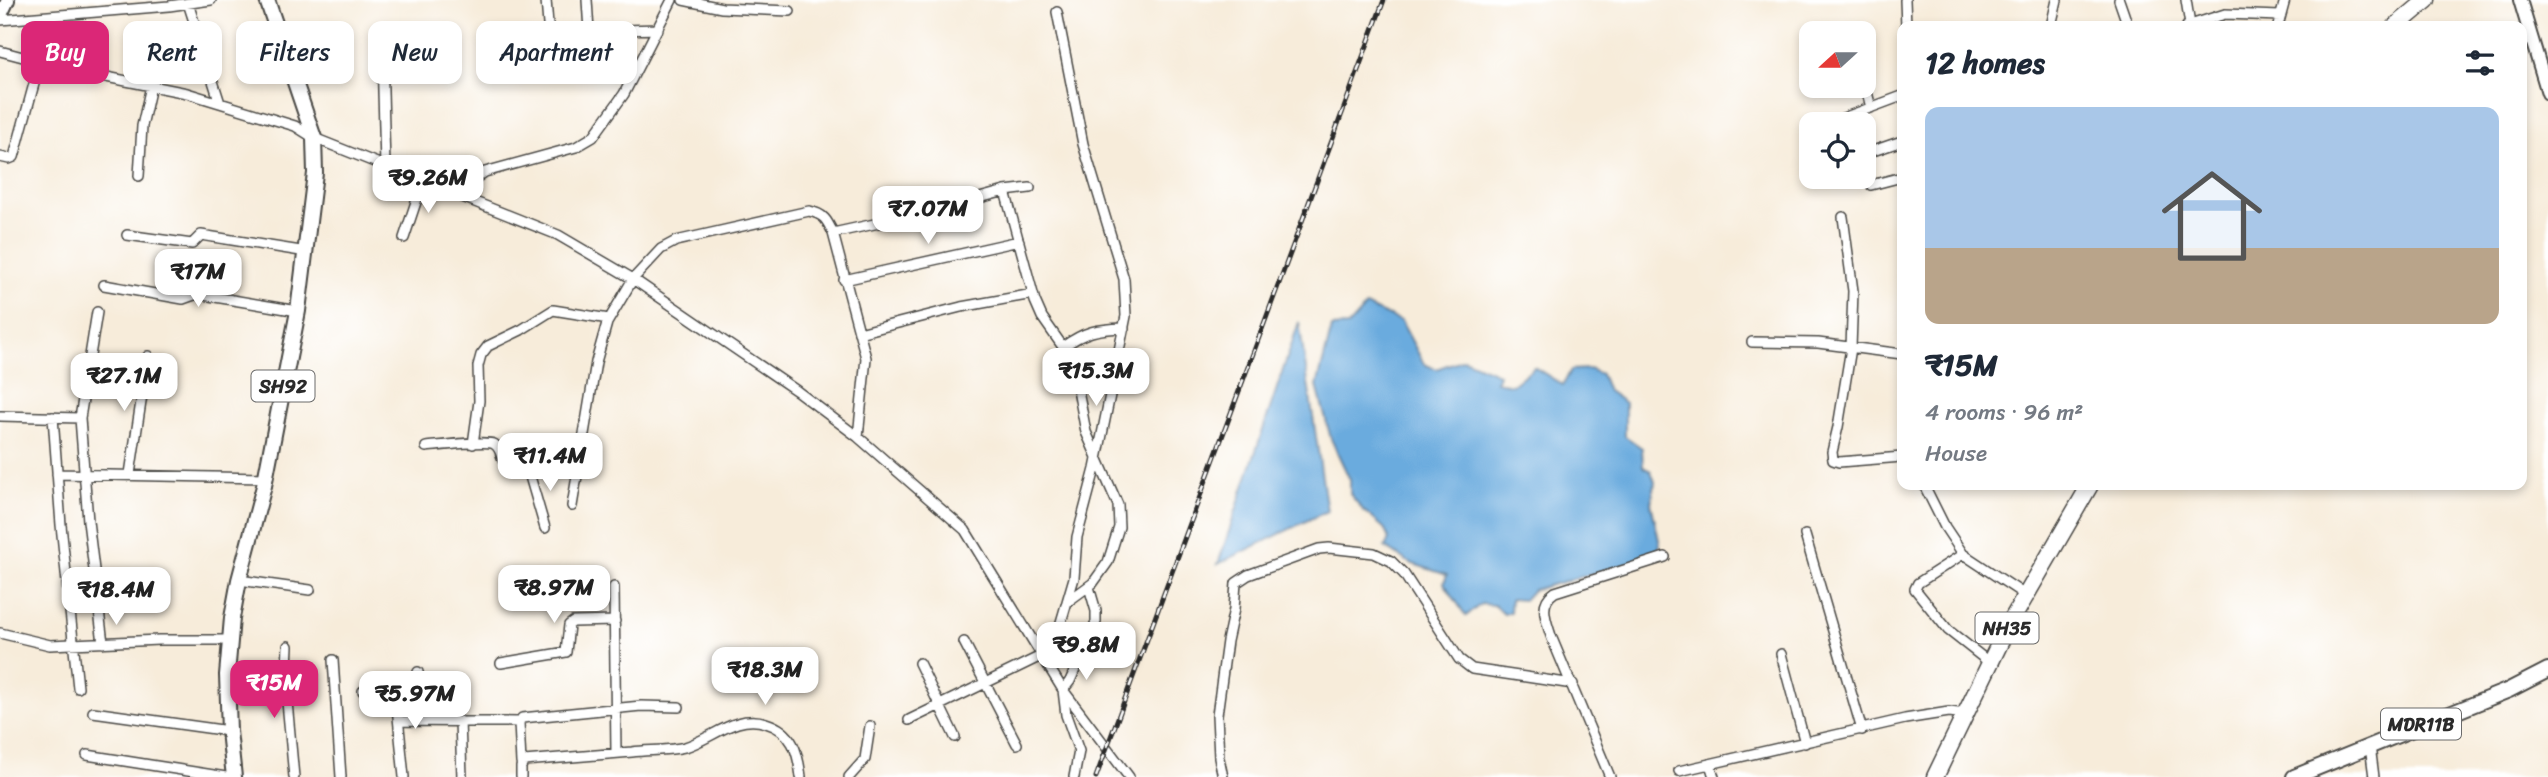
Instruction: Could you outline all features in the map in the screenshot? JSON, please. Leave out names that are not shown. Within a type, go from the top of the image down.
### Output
[{"type":"highway","points":[[2402,21],[2427,0]]},
{"type":"highway","name":"NH35","points":[[1935,777],[2025,595],[2087,490]]},
{"type":"main road","name":"SH92","points":[[234,777],[229,731],[230,640],[239,580],[265,478],[298,311],[315,173],[314,138],[267,0]]},
{"type":"main road","name":"MDR11B","points":[[2294,777],[2328,770],[2370,746],[2509,690],[2548,670]]},
{"type":"street","points":[[0,18],[8,0]]},
{"type":"street","points":[[0,18],[112,5],[211,0]]},
{"type":"street","points":[[547,0],[548,21]]},
{"type":"street","points":[[587,0],[588,21]]},
{"type":"street","points":[[468,199],[476,178],[485,172],[576,147],[593,137],[624,94],[672,0]]},
{"type":"street","points":[[683,0],[722,9],[790,11]]},
{"type":"street","points":[[1906,0],[1906,21]]},
{"type":"street","points":[[2052,21],[2057,0]]},
{"type":"street","points":[[2119,0],[2126,21]]},
{"type":"street","points":[[2186,0],[2188,21]]},
{"type":"street","points":[[2203,21],[2225,14],[2279,21],[2285,0]]},
{"type":"street","points":[[2520,0],[2526,21]]},
{"type":"street","points":[[186,2],[220,103]]},
{"type":"street","points":[[909,720],[1043,656],[1049,650],[1059,629],[1074,578],[1077,537],[1097,460],[1124,328],[1124,279],[1083,144],[1057,12]]},
{"type":"street","points":[[2527,23],[2548,93]]},
{"type":"street","points":[[637,30],[658,29]]},
{"type":"street","points":[[0,51],[21,57]]},
{"type":"street","points":[[109,77],[220,103],[295,126],[314,138],[558,235],[633,279],[797,391],[858,437],[965,530],[1063,690],[1129,777]]},
{"type":"street","points":[[0,157],[14,157],[34,84]]},
{"type":"street","points":[[383,84],[385,166]]},
{"type":"street","points":[[139,176],[142,126],[151,86]]},
{"type":"street","points":[[1868,98],[1871,108]]},
{"type":"street","points":[[1860,112],[1897,98]]},
{"type":"street","points":[[1876,150],[1897,143]]},
{"type":"street","points":[[1876,184],[1897,178]]},
{"type":"street","points":[[404,238],[423,181]]},
{"type":"street","points":[[833,233],[925,213],[1006,191],[1030,188]]},
{"type":"street","points":[[1006,191],[1033,294],[1042,317],[1063,347],[1075,374],[1086,432],[1118,505],[1119,527],[1108,562],[1089,587],[1067,602]]},
{"type":"street","points":[[572,506],[596,362],[609,319],[633,279],[661,249],[676,241],[809,211],[821,214],[827,220],[833,233],[866,358],[858,437]]},
{"type":"street","points":[[1843,217],[1853,291],[1850,348],[1839,427],[1832,452],[1833,460],[1839,462],[1897,457]]},
{"type":"street","points":[[127,235],[192,244],[199,236],[204,235],[307,252]]},
{"type":"street","points":[[844,280],[1018,241]]},
{"type":"street","points":[[104,285],[183,299],[197,294],[298,311]]},
{"type":"street","points":[[859,333],[961,307],[1033,294]]},
{"type":"street","points":[[473,444],[479,401],[478,366],[481,355],[488,346],[553,310],[609,319]]},
{"type":"street","points":[[97,312],[80,418],[103,643]]},
{"type":"street","points":[[1063,347],[1094,329],[1124,328]]},
{"type":"street","points":[[1752,342],[1818,343],[1897,353]]},
{"type":"street","points":[[130,474],[148,356]]},
{"type":"street","points":[[0,416],[80,418]]},
{"type":"street","points":[[52,417],[78,688]]},
{"type":"street","points":[[426,447],[495,444],[503,463],[508,467],[580,457]]},
{"type":"street","points":[[527,466],[545,528]]},
{"type":"street","points":[[57,474],[265,478]]},
{"type":"street","points":[[1926,490],[1945,527],[1963,554],[2025,595]]},
{"type":"street","points":[[1805,535],[1862,730]]},
{"type":"street","points":[[1223,777],[1219,758],[1217,715],[1236,583],[1248,575],[1319,549],[1374,553],[1391,561],[1404,574],[1459,659],[1472,669],[1573,684]]},
{"type":"street","points":[[1963,554],[1918,583],[1915,589],[1948,629],[1990,663]]},
{"type":"street","points":[[1610,777],[1545,618],[1544,605],[1547,597],[1555,592],[1665,557]]},
{"type":"street","points":[[239,580],[310,590]]},
{"type":"street","points":[[614,587],[617,753]]},
{"type":"street","points":[[1073,777],[1079,751],[1066,715],[1063,690],[1070,681],[1096,622],[1096,611],[1089,587]]},
{"type":"street","points":[[500,663],[566,652],[569,625],[573,622],[615,621]]},
{"type":"street","points":[[0,633],[35,643],[230,640]]},
{"type":"street","points":[[964,642],[1017,744]]},
{"type":"street","points":[[288,646],[286,691],[293,777]]},
{"type":"street","points":[[1781,654],[1805,743]]},
{"type":"street","points":[[333,660],[341,777]]},
{"type":"street","points":[[919,663],[955,737]]},
{"type":"street","points":[[418,672],[425,720]]},
{"type":"street","points":[[363,691],[420,685]]},
{"type":"street","points":[[395,687],[404,777]]},
{"type":"street","points":[[228,695],[286,691]]},
{"type":"street","points":[[399,722],[519,722],[527,717],[641,706],[679,707]]},
{"type":"street","points":[[93,712],[229,731]]},
{"type":"street","points":[[1679,771],[1905,719],[1948,712],[1966,713]]},
{"type":"street","points":[[460,721],[462,777]]},
{"type":"street","points":[[521,763],[683,748],[739,722],[753,721],[766,723],[792,740],[798,752],[801,777]]},
{"type":"street","points":[[519,722],[521,777]]},
{"type":"street","points":[[849,777],[865,759],[870,726]]},
{"type":"street","points":[[2370,746],[2374,777]]},
{"type":"street","points":[[87,755],[226,777]]},
{"type":"street","points":[[1710,764],[1714,777]]},
{"type":"water","points":[[1366,306],[1401,321],[1424,364],[1436,369],[1464,359],[1499,374],[1496,382],[1512,385],[1534,367],[1563,385],[1571,370],[1589,369],[1601,374],[1608,391],[1625,403],[1625,436],[1642,448],[1643,467],[1651,471],[1655,482],[1651,503],[1660,545],[1655,556],[1647,553],[1646,557],[1632,563],[1533,590],[1524,600],[1511,599],[1510,612],[1504,614],[1494,605],[1481,604],[1466,616],[1444,583],[1447,575],[1410,563],[1385,547],[1389,539],[1384,528],[1363,510],[1350,494],[1350,480],[1331,439],[1317,386],[1332,327],[1348,326]]},
{"type":"water","points":[[1299,322],[1327,511],[1218,564]]},
{"type":"railway","points":[[1096,777],[1384,0]]}]
